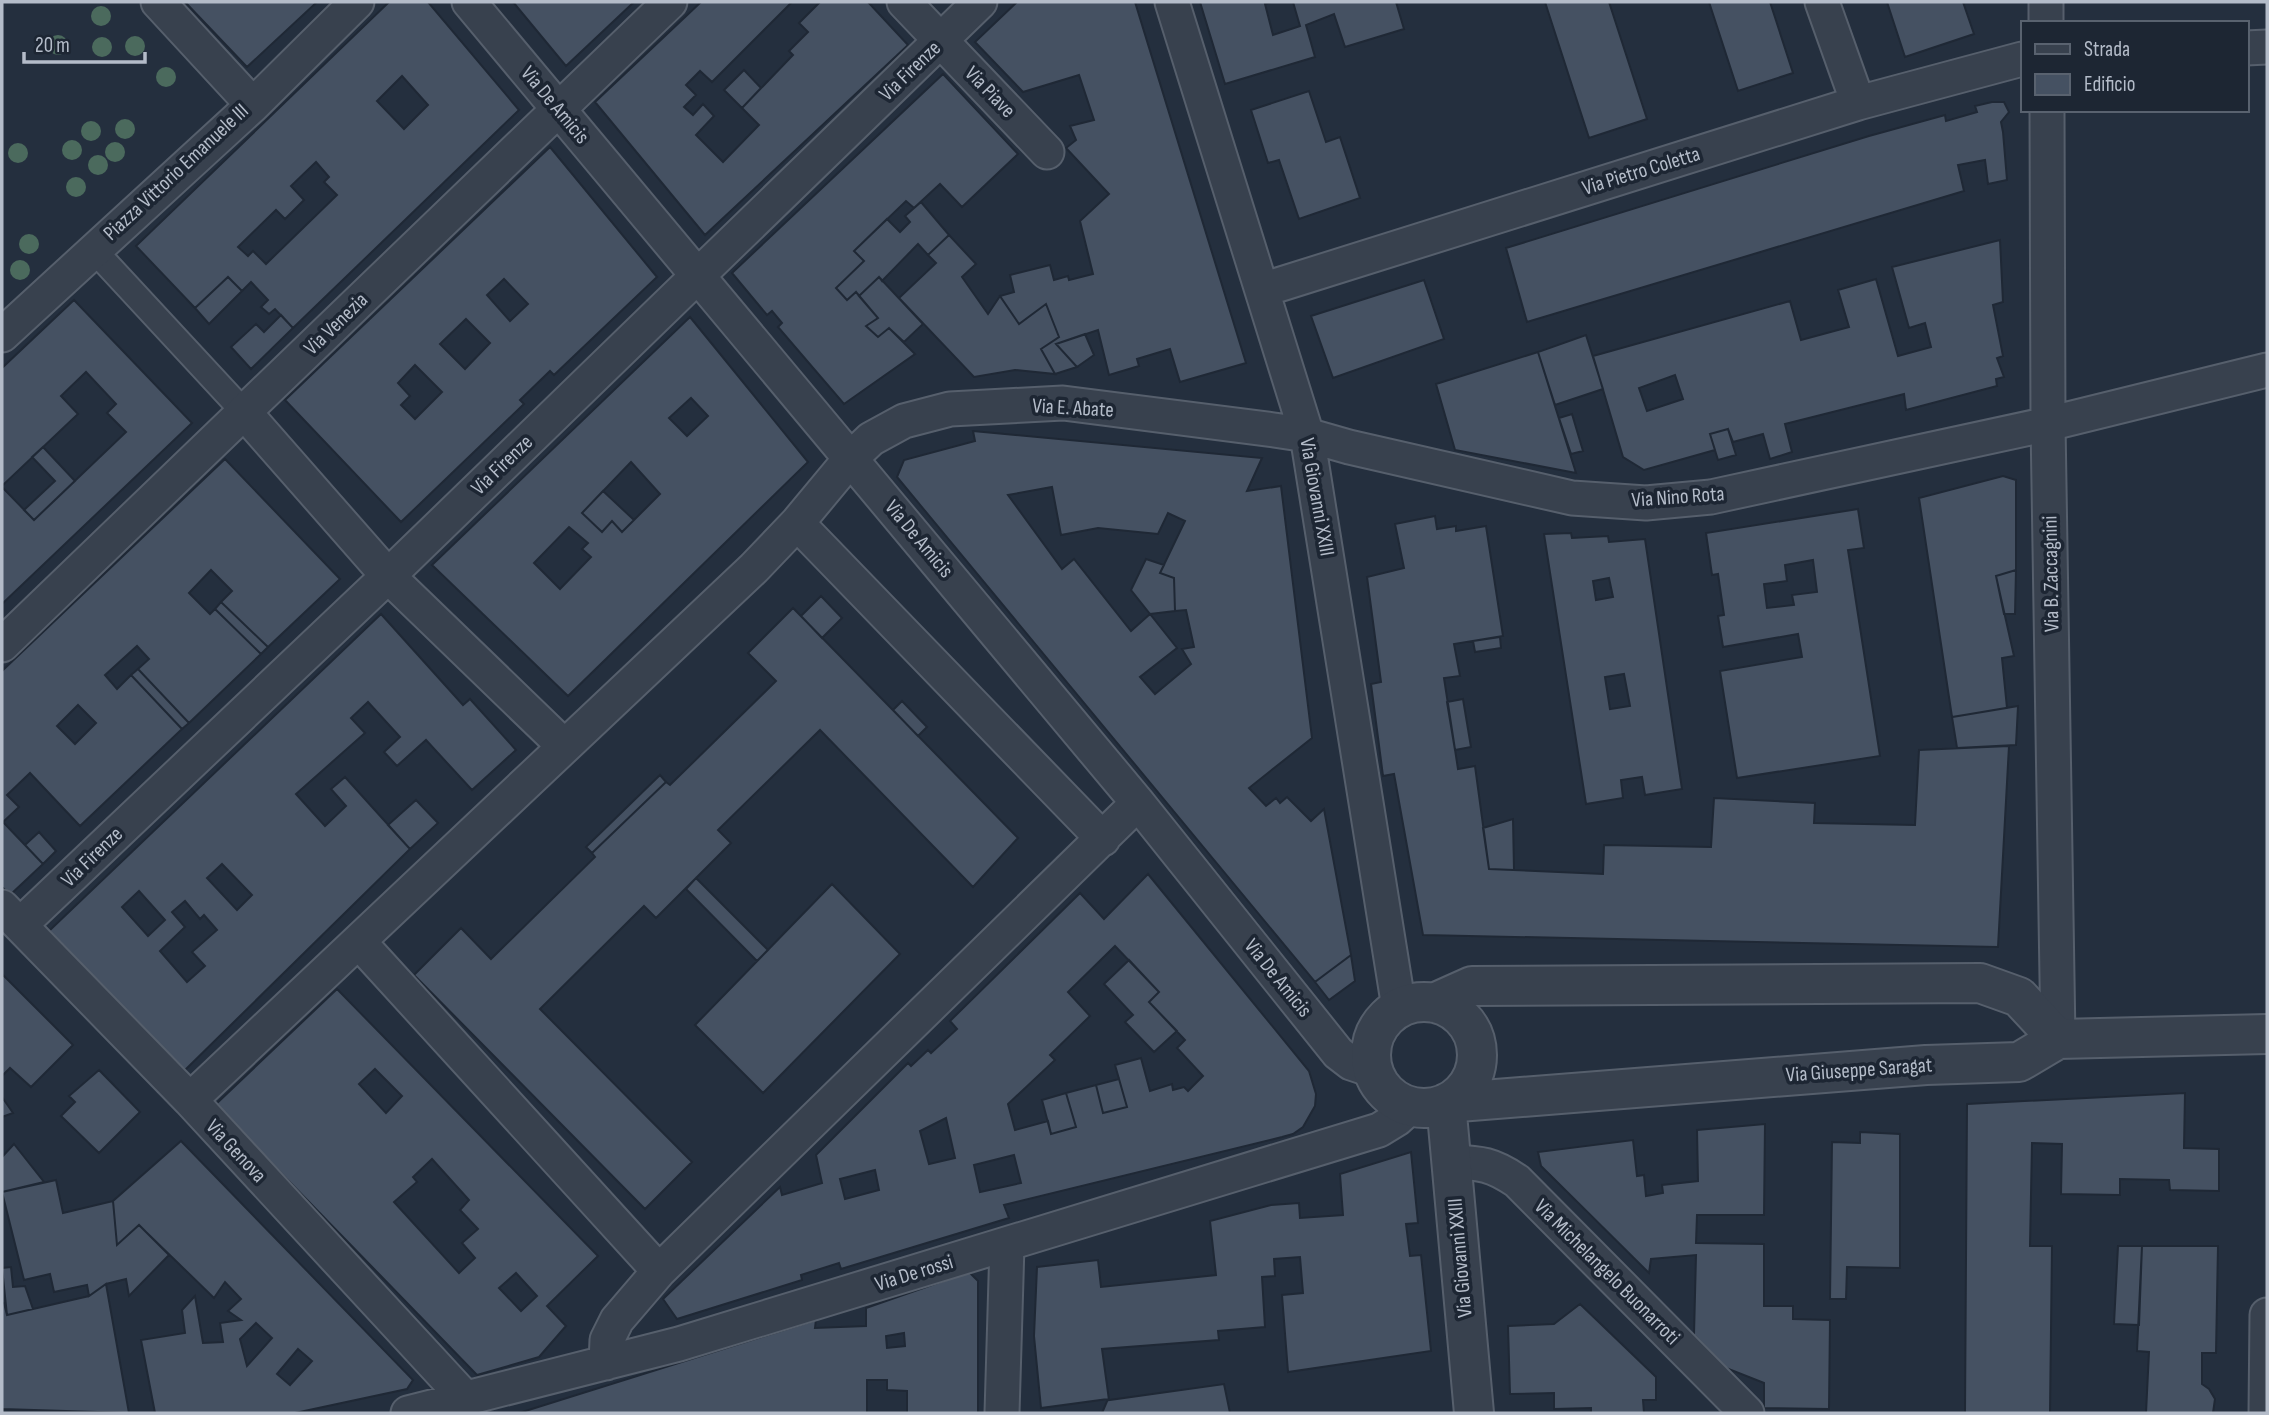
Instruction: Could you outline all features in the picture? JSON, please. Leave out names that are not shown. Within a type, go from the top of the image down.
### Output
[{"type":"street","name":"Piazza Vittorio Emanuele III","points":[[2,335],[253,104],[158,2]]},
{"type":"street","points":[[253,104],[357,2]]},
{"type":"street","name":"Via De Amicis","points":[[469,2],[1138,803],[1338,1053],[1351,1063],[1372,1070]]},
{"type":"street","name":"Via Venezia","points":[[2,645],[670,2]]},
{"type":"street","name":"Via Piave","points":[[904,2],[1046,152]]},
{"type":"street","name":"Via Firenze","points":[[11,916],[388,576],[980,2]]},
{"type":"street","name":"Via Giovanni XXIII","points":[[1172,2],[1307,435],[1417,1005]]},
{"type":"street","points":[[1822,2],[1858,103]]},
{"type":"street","points":[[2046,2],[2046,21]]},
{"type":"street","points":[[2248,48],[2267,47]]},
{"type":"street","name":"Via Pietro Coletta","points":[[1262,290],[1858,103],[2021,59]]},
{"type":"street","name":"Via B. Zaccagnini","points":[[2047,112],[2048,424],[2058,1039]]},
{"type":"street","points":[[93,249],[244,412],[388,576],[564,746]]},
{"type":"street","name":"Via Nino Rota","points":[[1307,435],[1572,498],[1646,503],[1711,497],[2048,424],[2267,370]]},
{"type":"street","name":"Via E. Abate","points":[[190,1100],[754,568],[871,439],[904,421],[950,409],[1051,404],[1307,435]]},
{"type":"street","points":[[797,523],[1103,839]]},
{"type":"street","points":[[606,1363],[607,1339],[617,1320],[659,1271],[1138,803]]},
{"type":"street","name":"Via Genova","points":[[11,916],[190,1100],[466,1399]]},
{"type":"street","points":[[359,942],[659,1271]]},
{"type":"street","points":[[1417,1005],[1450,1008],[1463,1019],[1472,1032],[1477,1049],[1476,1066],[1471,1081],[1460,1094],[1428,1105],[1394,1099],[1380,1087],[1372,1070],[1370,1052],[1374,1033],[1384,1018],[1417,1005],[1472,986],[1980,983],[2019,998],[2058,1039]]},
{"type":"street","name":"Via Giuseppe Saragat","points":[[1428,1105],[1926,1065],[2019,1062],[2058,1039],[2267,1034]]},
{"type":"street","name":"Via Giovanni XXIII","points":[[1428,1105],[1452,1162],[1474,1413]]},
{"type":"street","name":"Via De rossi","points":[[408,1413],[679,1344],[1007,1245],[1379,1130],[1428,1105]]},
{"type":"street","name":"Via Michelangelo Buonarroti","points":[[1452,1162],[1478,1163],[1498,1168],[1517,1181],[1747,1413]]},
{"type":"street","points":[[1002,1413],[1007,1245]]},
{"type":"street","points":[[2266,1413],[2267,1315]]},
{"type":"building","points":[[185,2],[317,2],[247,67]]},
{"type":"building","points":[[389,2],[428,2],[519,110],[293,328],[275,309],[269,314],[261,307],[268,300],[251,282],[242,291],[228,277],[195,308],[136,246]],"holes":[[[402,76],[428,105],[404,129],[377,101]],[[316,162],[329,177],[324,182],[337,195],[266,264],[253,251],[248,256],[238,247],[276,210],[285,219],[304,200],[291,186]]]},
{"type":"building","points":[[513,2],[634,2],[566,66]]},
{"type":"building","points":[[701,2],[792,2],[712,82],[700,71],[686,85],[696,95],[684,107],[693,115],[703,104],[714,116],[696,135],[723,162],[759,125],[742,108],[793,55],[789,51],[808,32],[799,23],[820,2],[868,2],[908,45],[705,235],[595,102]]},
{"type":"building","points":[[1017,2],[1135,2],[1246,363],[1180,382],[1170,349],[1137,359],[1139,366],[1109,375],[1098,330],[1056,344],[1077,367],[1055,374],[1041,349],[1059,337],[1046,304],[1019,324],[1000,296],[1014,292],[1010,275],[1050,265],[1054,280],[1068,276],[1069,280],[1093,274],[1080,221],[1109,194],[1066,148],[1076,140],[1070,126],[1094,120],[1079,75],[1023,92],[975,42]]},
{"type":"building","points":[[1200,2],[1271,2],[1265,4],[1273,35],[1300,26],[1293,2],[1396,2],[1404,29],[1345,47],[1334,14],[1306,25],[1315,57],[1225,84]]},
{"type":"building","points":[[1545,2],[1609,2],[1647,119],[1589,138]]},
{"type":"building","points":[[1709,2],[1770,2],[1793,73],[1738,91]]},
{"type":"building","points":[[1887,2],[1963,2],[1974,34],[1905,57]]},
{"type":"building","points":[[744,70],[761,88],[742,108],[724,90]]},
{"type":"building","points":[[943,74],[1018,154],[962,207],[940,184],[914,208],[906,201],[854,251],[864,261],[836,288],[847,300],[856,292],[878,318],[866,326],[878,337],[889,328],[915,354],[844,404],[778,327],[782,323],[772,311],[767,315],[732,273]]},
{"type":"building","points":[[1309,91],[1326,142],[1340,137],[1360,198],[1299,219],[1279,160],[1268,163],[1251,110]]},
{"type":"building","points":[[2004,102],[2009,112],[2001,122],[2007,180],[1988,184],[1985,160],[1958,165],[1964,191],[1527,322],[1506,248],[1869,136],[1945,115],[1946,121],[1977,112],[1975,106]]},
{"type":"building","points":[[550,147],[657,277],[554,375],[550,371],[520,400],[524,404],[401,522],[285,400]],"holes":[[[504,279],[528,304],[510,321],[487,295]],[[466,319],[490,343],[465,369],[440,344]],[[415,365],[442,392],[415,419],[401,405],[410,396],[398,383]]]},
{"type":"building","points":[[921,202],[949,235],[928,255],[918,244],[882,281],[879,277],[859,296],[856,292],[847,300],[836,288],[864,261],[854,251],[887,219],[900,232],[910,222],[905,216]]},
{"type":"building","points":[[949,235],[976,264],[962,277],[988,314],[1000,296],[1019,324],[1046,304],[1059,337],[1041,349],[1055,374],[1015,370],[974,377],[899,298],[936,263],[928,255]]},
{"type":"building","points":[[2000,240],[2003,302],[1993,305],[2003,356],[1997,358],[2004,377],[1996,379],[1997,386],[1906,410],[1904,394],[1785,424],[1792,452],[1770,459],[1763,434],[1733,442],[1728,429],[1710,434],[1715,450],[1644,470],[1623,457],[1593,356],[1790,301],[1801,340],[1849,327],[1838,290],[1876,279],[1898,356],[1931,347],[1925,323],[1909,328],[1892,267]],"holes":[[[1675,375],[1683,399],[1647,411],[1639,388]]]},
{"type":"building","points":[[228,277],[242,291],[209,324],[195,308]]},
{"type":"building","points":[[879,277],[923,324],[904,342],[889,328],[878,337],[866,326],[878,318],[859,296]]},
{"type":"building","points":[[1424,280],[1444,339],[1333,378],[1311,316]]},
{"type":"building","points":[[74,300],[192,423],[2,604],[2,487],[34,520],[126,432],[107,413],[116,404],[86,372],[61,396],[78,414],[2,486],[2,368]]},
{"type":"building","points":[[281,315],[293,328],[251,369],[231,347],[256,324],[264,332]]},
{"type":"building","points":[[690,317],[808,462],[568,696],[432,565]],"holes":[[[691,398],[708,416],[687,436],[669,418]],[[631,462],[660,494],[622,532],[612,521],[602,532],[582,513]],[[569,527],[588,543],[582,549],[591,557],[560,589],[534,563]]]},
{"type":"building","points":[[1085,334],[1094,355],[1077,367],[1056,344]]},
{"type":"building","points":[[1586,335],[1603,389],[1555,405],[1538,352]]},
{"type":"building","points":[[1538,352],[1576,473],[1455,450],[1436,384]]},
{"type":"building","points":[[1572,414],[1583,451],[1571,454],[1559,418]]},
{"type":"building","points":[[1728,429],[1736,455],[1718,460],[1710,434]]},
{"type":"building","points":[[973,431],[1262,458],[1247,491],[1281,486],[1312,738],[1249,788],[1266,806],[1276,798],[1280,803],[1287,797],[1311,821],[1324,809],[1351,955],[1315,982],[897,477],[904,460],[975,441]],"holes":[[[1052,487],[1061,535],[1098,528],[1158,534],[1168,513],[1185,521],[1160,573],[1174,578],[1175,611],[1186,610],[1194,647],[1182,649],[1191,664],[1155,694],[1140,677],[1177,648],[1150,614],[1131,631],[1074,559],[1062,569],[1008,495]]]},
{"type":"building","points":[[43,447],[75,481],[34,520],[24,510],[55,481],[32,457]]},
{"type":"building","points":[[225,459],[340,579],[268,647],[221,602],[232,591],[211,570],[189,593],[210,614],[215,609],[261,654],[189,723],[138,669],[149,659],[137,646],[105,675],[117,689],[131,675],[182,729],[80,826],[30,773],[7,795],[19,807],[3,822],[43,864],[10,895],[2,887],[2,671]],"holes":[[[78,705],[96,723],[75,744],[57,726]]]},
{"type":"building","points":[[2003,476],[2016,480],[2016,570],[1996,576],[2014,656],[2002,658],[2007,708],[1952,717],[1919,498]]},
{"type":"building","points":[[603,491],[634,520],[622,532],[612,521],[602,532],[582,513]]},
{"type":"building","points":[[1858,509],[1864,548],[1848,550],[1880,756],[1737,778],[1720,671],[1802,657],[1798,634],[1723,647],[1718,616],[1724,615],[1718,574],[1712,575],[1706,533]],"holes":[[[1813,560],[1817,592],[1792,595],[1794,605],[1767,608],[1764,584],[1787,581],[1785,565]]]},
{"type":"building","points":[[1435,516],[1437,529],[1456,526],[1456,531],[1486,526],[1503,636],[1454,644],[1460,676],[1444,678],[1458,769],[1475,766],[1489,869],[1603,874],[1604,845],[1711,847],[1714,798],[1815,803],[1814,823],[1915,825],[1919,750],[2009,746],[1998,947],[1423,935],[1394,774],[1383,776],[1371,684],[1381,682],[1367,577],[1404,568],[1395,524]]},
{"type":"building","points":[[1571,533],[1572,538],[1608,536],[1609,542],[1645,539],[1682,789],[1645,795],[1642,777],[1621,780],[1623,798],[1586,804],[1544,534]],"holes":[[[1609,578],[1613,597],[1596,600],[1593,581]],[[1624,674],[1630,706],[1610,709],[1605,677]]]},
{"type":"building","points":[[1146,559],[1164,565],[1160,573],[1174,578],[1175,611],[1150,614],[1131,590]]},
{"type":"building","points":[[2016,570],[2015,614],[2004,614],[1996,576]]},
{"type":"building","points":[[821,596],[842,618],[822,638],[801,616]]},
{"type":"building","points":[[221,602],[268,647],[261,654],[215,609]]},
{"type":"building","points":[[793,608],[1018,838],[973,887],[820,730],[718,830],[731,843],[656,918],[644,906],[540,1009],[692,1162],[645,1209],[414,975],[461,928],[491,959],[595,857],[592,853],[666,782],[670,785],[776,681],[748,653]]},
{"type":"building","points":[[381,614],[463,705],[470,699],[516,750],[472,790],[426,740],[397,766],[384,752],[400,737],[368,702],[351,718],[365,733],[296,794],[325,826],[346,806],[331,789],[345,777],[410,849],[182,1073],[49,931]],"holes":[[[222,864],[252,895],[237,910],[207,878]],[[139,891],[165,920],[148,936],[122,907]],[[185,901],[200,919],[204,915],[217,930],[192,952],[205,966],[187,982],[160,951],[185,927],[172,912]]]},
{"type":"building","points":[[1500,637],[1501,648],[1475,652],[1473,641]]},
{"type":"building","points":[[138,669],[189,723],[182,729],[131,675]]},
{"type":"building","points":[[1463,699],[1471,747],[1455,750],[1447,702]]},
{"type":"building","points":[[902,701],[927,727],[918,736],[893,710]]},
{"type":"building","points":[[2018,706],[2016,745],[1957,748],[1952,717]]},
{"type":"building","points":[[660,775],[666,782],[592,853],[586,847]]},
{"type":"building","points":[[416,800],[438,823],[410,849],[388,825]]},
{"type":"building","points":[[1513,819],[1514,870],[1489,869],[1483,828]]},
{"type":"building","points":[[39,832],[56,851],[43,864],[25,845]]},
{"type":"building","points":[[1148,874],[1309,1071],[1316,1094],[1315,1106],[1303,1127],[1282,1137],[1004,1205],[1009,1218],[841,1269],[839,1263],[801,1275],[802,1280],[677,1319],[663,1299],[780,1187],[782,1195],[822,1183],[816,1155],[908,1063],[911,1066],[928,1050],[931,1053],[957,1029],[950,1021],[1080,893],[1104,919]],"holes":[[[1115,946],[1159,992],[1149,1002],[1185,1040],[1177,1048],[1203,1076],[1188,1091],[1184,1087],[1173,1090],[1172,1084],[1150,1091],[1141,1058],[1115,1065],[1127,1107],[1103,1113],[1096,1085],[1066,1093],[1076,1127],[1051,1134],[1048,1121],[1015,1130],[1008,1104],[1055,1060],[1050,1055],[1090,1016],[1068,992]],[[946,1118],[955,1158],[929,1164],[920,1131]],[[1014,1155],[1021,1183],[980,1192],[974,1165]],[[875,1170],[879,1190],[845,1199],[840,1179]]]},
{"type":"building","points":[[696,878],[768,950],[757,961],[686,889]]},
{"type":"building","points":[[832,884],[900,954],[763,1093],[695,1025]]},
{"type":"building","points":[[1351,955],[1355,981],[1329,1000],[1315,982]]},
{"type":"building","points":[[1129,960],[1159,992],[1149,1002],[1177,1031],[1154,1052],[1125,1022],[1133,1015],[1104,984]]},
{"type":"building","points":[[2,974],[73,1045],[31,1087],[10,1068],[2,1076]]},
{"type":"building","points":[[337,989],[598,1256],[547,1306],[566,1326],[539,1357],[477,1375],[215,1105]],"holes":[[[375,1069],[402,1096],[386,1113],[359,1084]],[[432,1159],[469,1200],[460,1210],[478,1229],[462,1243],[475,1258],[459,1273],[394,1202],[417,1182],[413,1177]],[[516,1273],[537,1296],[521,1311],[499,1288]]]},
{"type":"building","points":[[99,1070],[140,1112],[99,1153],[61,1116],[75,1102],[69,1096]]},
{"type":"building","points":[[1119,1079],[1127,1107],[1103,1113],[1096,1085]]},
{"type":"building","points":[[1066,1093],[1076,1127],[1051,1134],[1042,1100]]},
{"type":"building","points":[[2185,1093],[2184,1148],[2219,1149],[2219,1191],[2170,1190],[2169,1180],[2120,1179],[2120,1195],[2061,1194],[2062,1144],[2032,1143],[2030,1246],[2052,1246],[2050,1413],[1965,1413],[1967,1104]]},
{"type":"building","points":[[2,1097],[13,1113],[2,1117]]},
{"type":"building","points":[[1765,1124],[1764,1215],[1697,1215],[1696,1243],[1764,1244],[1764,1306],[1793,1306],[1793,1319],[1830,1320],[1829,1409],[1764,1408],[1764,1383],[1726,1368],[1694,1335],[1696,1255],[1651,1259],[1649,1273],[1541,1166],[1538,1152],[1633,1140],[1637,1176],[1644,1175],[1646,1196],[1663,1193],[1662,1185],[1698,1181],[1697,1130]]},
{"type":"building","points":[[1860,1132],[1900,1134],[1900,1268],[1847,1267],[1846,1299],[1830,1299],[1832,1142],[1860,1143]]},
{"type":"building","points":[[181,1141],[413,1380],[407,1389],[295,1413],[155,1413],[141,1340],[185,1333],[182,1310],[195,1296],[203,1343],[223,1342],[220,1323],[241,1320],[228,1311],[241,1299],[225,1282],[214,1298],[139,1225],[117,1245],[113,1201]],"holes":[[[256,1323],[272,1338],[247,1366],[240,1339]],[[298,1349],[312,1361],[290,1385],[277,1374]]]},
{"type":"building","points":[[14,1144],[44,1182],[2,1192],[2,1157]]},
{"type":"building","points":[[1411,1152],[1418,1223],[1406,1224],[1410,1256],[1421,1255],[1431,1351],[1288,1372],[1282,1295],[1303,1293],[1300,1257],[1274,1259],[1275,1276],[1262,1277],[1265,1327],[1218,1331],[1219,1340],[1102,1349],[1109,1400],[1224,1384],[1230,1413],[1102,1413],[1108,1399],[1041,1408],[1034,1336],[1037,1267],[1098,1260],[1101,1287],[1216,1275],[1210,1221],[1271,1205],[1299,1203],[1300,1218],[1343,1215],[1340,1174]]},
{"type":"building","points":[[56,1180],[63,1213],[113,1201],[117,1245],[139,1225],[169,1255],[129,1296],[126,1279],[106,1284],[89,1296],[87,1285],[54,1292],[50,1274],[24,1280],[2,1192]]},
{"type":"building","points":[[2118,1246],[2142,1246],[2139,1325],[2114,1324]]},
{"type":"building","points":[[2142,1246],[2218,1246],[2216,1353],[2202,1353],[2202,1384],[2215,1399],[2213,1413],[2146,1413],[2149,1352],[2137,1351]]},
{"type":"building","points":[[11,1267],[13,1287],[25,1286],[33,1309],[7,1315],[2,1268]]},
{"type":"building","points":[[969,1272],[978,1281],[978,1413],[907,1413],[907,1391],[887,1390],[887,1380],[867,1380],[867,1413],[519,1413],[816,1320],[815,1328],[866,1326],[866,1308]],"holes":[[[904,1333],[905,1346],[887,1348],[886,1336]]]},
{"type":"building","points":[[106,1284],[129,1413],[2,1409],[2,1303],[7,1315],[89,1296]]},
{"type":"building","points":[[1580,1304],[1656,1377],[1656,1400],[1643,1400],[1644,1413],[1591,1413],[1591,1408],[1554,1409],[1554,1393],[1510,1394],[1508,1326],[1554,1324]]}]
